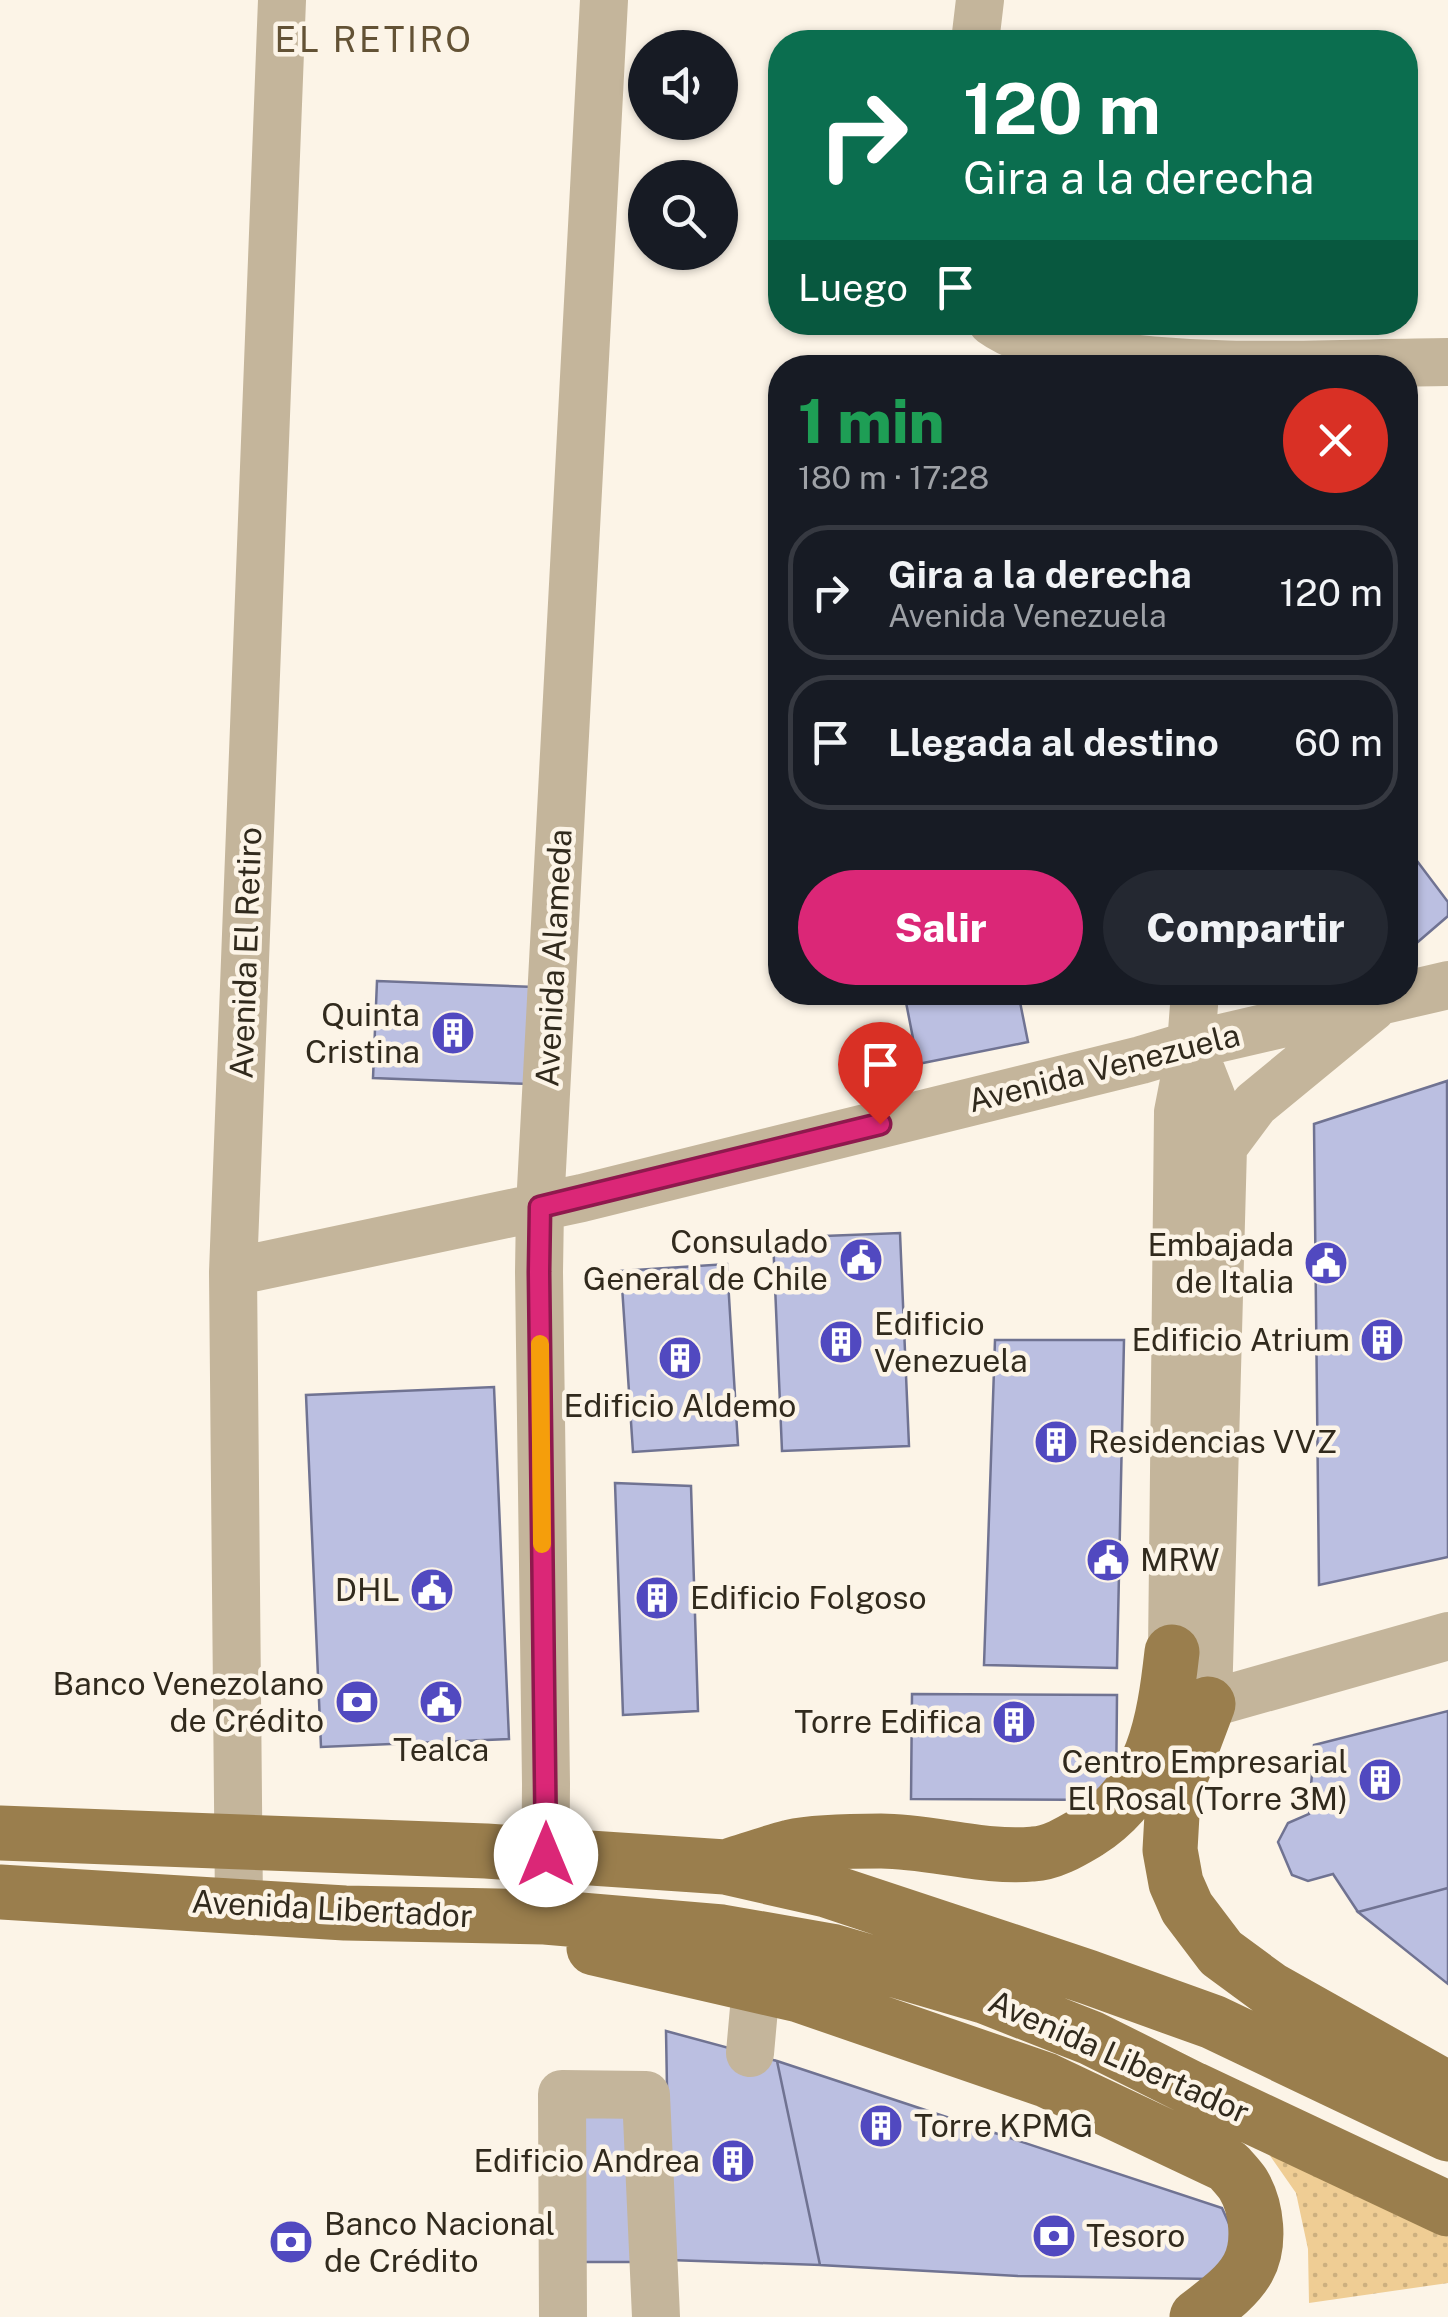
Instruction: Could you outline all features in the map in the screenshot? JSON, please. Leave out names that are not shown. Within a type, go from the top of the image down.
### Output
[{"type":"main road","points":[[725,1867],[794,1846],[884,1841],[1014,1854],[1059,1848],[1115,1812],[1144,1772],[1164,1714],[1172,1652]]},
{"type":"main road","points":[[1208,1704],[1173,1797],[1170,1850],[1176,1883],[1187,1908],[1221,1954],[1270,1989],[1448,2088]]},
{"type":"main road","name":"Avenida Libertador","points":[[0,1832],[546,1855],[725,1867],[826,1890],[1213,2022],[1448,2134]]},
{"type":"main road","name":"Avenida Libertador","points":[[0,1892],[345,1913],[546,1917],[722,1932],[831,1951],[984,1996],[1091,2038],[1448,2209]]},
{"type":"main road","points":[[546,1917],[585,1945],[799,1995],[1046,2080],[1228,2166],[1244,2185],[1253,2212],[1256,2244],[1248,2268],[1232,2288],[1197,2317]]},
{"type":"street","name":"Avenida El Retiro","points":[[239,1906],[234,1272],[282,0]]},
{"type":"street","name":"Avenida Alameda","points":[[546,1917],[540,1207],[604,0]]},
{"type":"street","points":[[976,30],[980,0]]},
{"type":"street","points":[[1020,335],[1039,344],[1102,355]]},
{"type":"street","points":[[1418,363],[1448,362]]},
{"type":"street","name":"Avenida Venezuela","points":[[1418,992],[1448,985]]},
{"type":"street","points":[[1172,1652],[1178,1112],[1194,1005]]},
{"type":"street","name":"Avenida Venezuela","points":[[234,1272],[540,1207],[1364,1005]]},
{"type":"street","points":[[1222,1147],[1255,1104],[1376,1005]]},
{"type":"street","points":[[1191,1045],[1218,1114],[1222,1147],[1208,1704],[1448,1636]]},
{"type":"street","points":[[1187,1908],[1272,1969],[1448,2069]]},
{"type":"street","points":[[750,2054],[756,1986]]},
{"type":"street","points":[[563,2317],[562,2094],[646,2096],[656,2317]]},
{"type":"street","points":[[625,2262],[627,2317]]},
{"type":"shaded area","points":[[1254,2133],[1448,2237],[1448,2283],[1309,2303],[1308,2249],[1296,2193]]},
{"type":"building","points":[[1418,862],[1448,902],[1448,916],[1418,942]]},
{"type":"building","name":"Quinta Cristina","points":[[377,981],[534,987],[530,1084],[373,1078]]},
{"type":"building","points":[[907,1005],[1021,1005],[1028,1042],[918,1064]]},
{"type":"building","name":"Edificio Atrium","points":[[1447,1081],[1448,1557],[1319,1585],[1314,1124]]},
{"type":"building","name":"Edificio Venezuela","points":[[900,1233],[909,1446],[782,1451],[773,1238]]},
{"type":"building","name":"Edificio Aldemo","points":[[727,1264],[738,1445],[633,1452],[621,1271]]},
{"type":"building","name":"Residencias VVZ","points":[[995,1340],[1124,1340],[1117,1668],[984,1665]]},
{"type":"building","points":[[494,1387],[509,1739],[321,1747],[306,1395]]},
{"type":"building","name":"Edificio Folgoso","points":[[615,1483],[691,1486],[698,1711],[623,1715]]},
{"type":"building","name":"Torre Edifica","points":[[912,1694],[1117,1695],[1116,1800],[911,1799]]},
{"type":"building","name":"Centro Empresarial El Rosal (Torre 3M)","points":[[1448,1711],[1448,1888],[1358,1912],[1333,1874],[1308,1881],[1292,1875],[1278,1842],[1288,1823],[1309,1814],[1314,1745]]},
{"type":"building","points":[[1448,1888],[1448,1984],[1358,1912]]},
{"type":"building","name":"Edificio Andrea","points":[[666,2031],[777,2061],[820,2265],[670,2260]]},
{"type":"building","name":"Torre KPMG","points":[[777,2061],[1222,2208],[1239,2246],[1212,2279],[1018,2276],[820,2265]]},
{"type":"building","points":[[574,2115],[639,2116],[639,2262],[573,2262]]},
{"type":"slow traffic","points":[[540,1344],[542,1544]]},
{"type":"place","name":"Quinta Cristina","points":[[453,1033]]},
{"type":"place","name":"Consulado General de Chile","points":[[861,1260]]},
{"type":"place","name":"Embajada de Italia","points":[[1326,1263]]},
{"type":"place","name":"Edificio Atrium","points":[[1382,1340]]},
{"type":"place","name":"Edificio Venezuela","points":[[841,1342]]},
{"type":"place","name":"Edificio Aldemo","points":[[680,1358]]},
{"type":"place","name":"Residencias VVZ","points":[[1056,1442]]},
{"type":"place","name":"MRW","points":[[1108,1560]]},
{"type":"place","name":"DHL","points":[[432,1590]]},
{"type":"place","name":"Edificio Folgoso","points":[[657,1598]]},
{"type":"place","name":"Banco Venezolano de Crédito","points":[[357,1702]]},
{"type":"place","name":"Tealca","points":[[441,1702]]},
{"type":"place","name":"Torre Edifica","points":[[1014,1722]]},
{"type":"place","name":"Centro Empresarial El Rosal (Torre 3M)","points":[[1380,1780]]},
{"type":"place","name":"Torre KPMG","points":[[881,2126]]},
{"type":"place","name":"Edificio Andrea","points":[[733,2161]]},
{"type":"place","name":"Tesoro","points":[[1054,2236]]},
{"type":"place","name":"Banco Nacional de Crédito","points":[[291,2242]]},
{"type":"district","name":"EL RETIRO","points":[[374,40]]},
{"type":"route","points":[[546,1855],[540,1207],[880,1124]]}]
